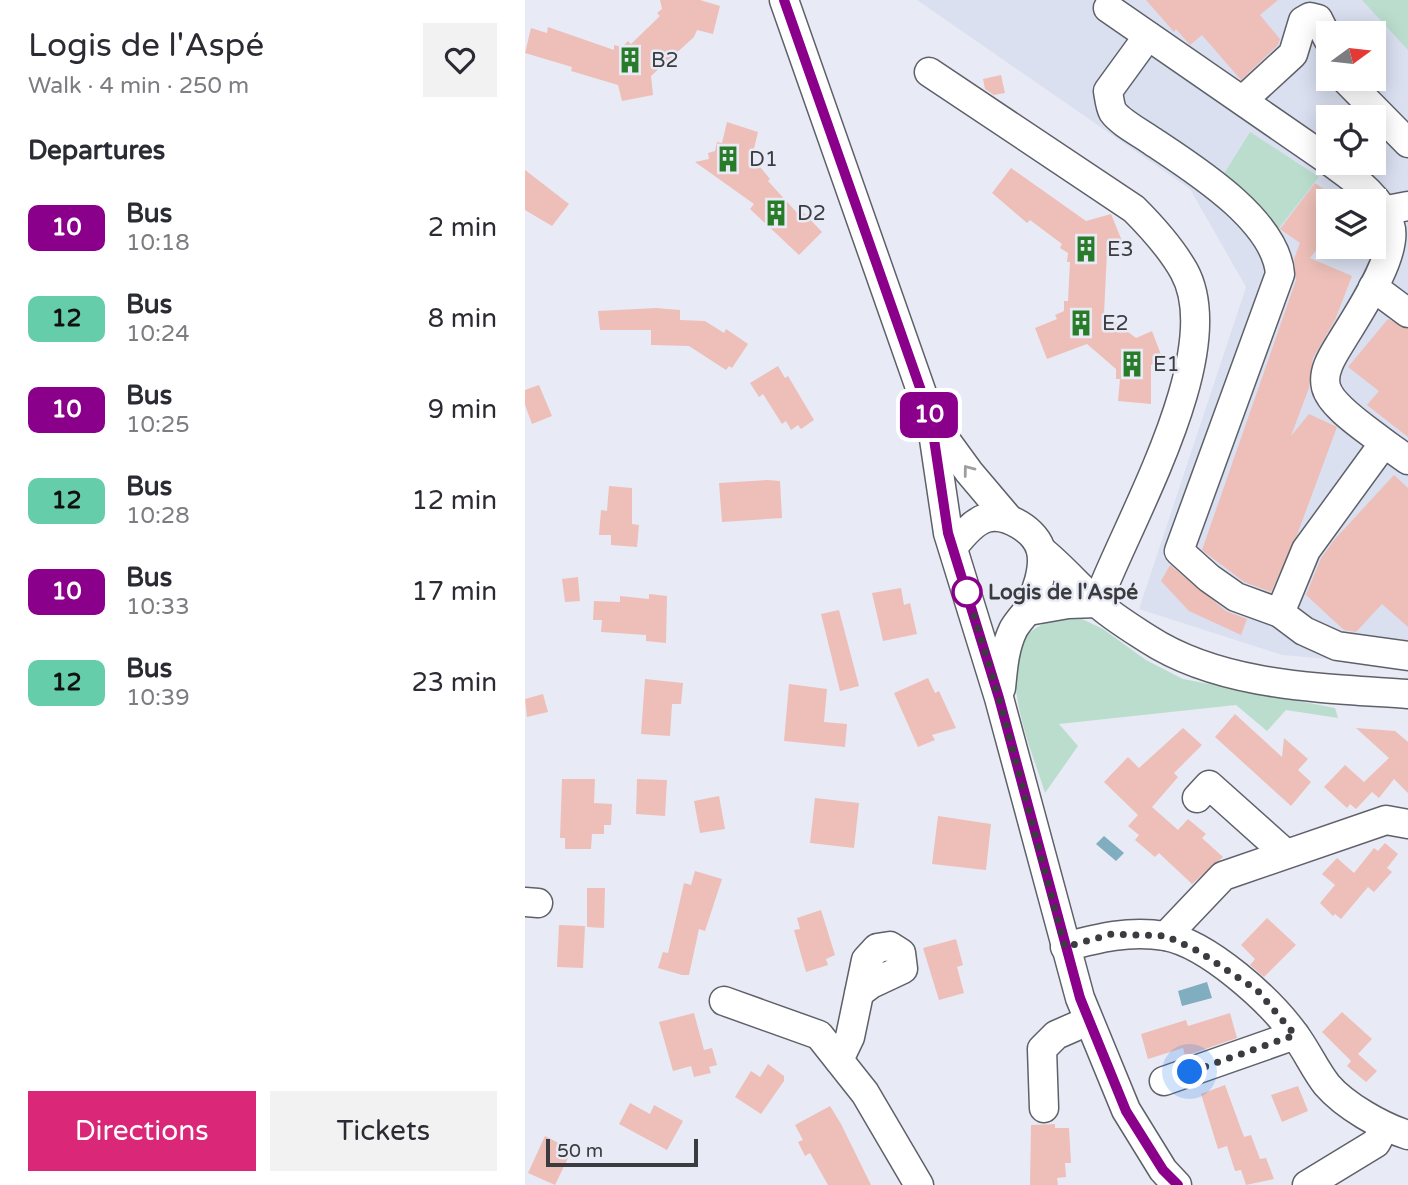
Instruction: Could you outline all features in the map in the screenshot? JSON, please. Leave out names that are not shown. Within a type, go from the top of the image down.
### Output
[{"type":"street","points":[[784,0],[931,419],[948,533],[999,698],[1065,947],[1088,1021],[1126,1111],[1169,1180]]},
{"type":"street","points":[[805,0],[805,62]]},
{"type":"street","points":[[1108,8],[1316,152]]},
{"type":"street","points":[[1243,100],[1293,54],[1303,21],[1310,17],[1319,21]]},
{"type":"street","points":[[1148,36],[1108,91],[1113,112],[1212,182],[1243,210],[1271,243],[1279,261],[1280,274],[1179,551],[1209,578],[1236,597],[1280,613],[1304,631],[1337,646],[1408,656]]},
{"type":"street","points":[[929,72],[1134,209],[1151,225],[1185,272],[1193,300],[1192,363],[1178,416],[1097,603]]},
{"type":"street","points":[[1357,91],[1408,144]]},
{"type":"street","points":[[1347,175],[1395,209],[1390,225],[1392,241],[1373,287],[1328,364],[1327,387],[1342,410],[1408,460]]},
{"type":"street","points":[[1373,287],[1408,313]]},
{"type":"street","points":[[931,419],[969,472],[1008,518],[1029,531],[1041,550],[1097,603],[1151,641],[1190,661],[1244,676],[1408,694]]},
{"type":"street","points":[[1280,613],[1306,550],[1384,443]]},
{"type":"street","points":[[954,546],[967,531],[987,518],[1008,518]]},
{"type":"street","points":[[999,698],[1004,656],[1013,629],[1025,613],[1039,578],[1041,550]]},
{"type":"street","points":[[970,602],[996,616],[1068,604],[1097,603]]},
{"type":"street","points":[[1197,798],[1209,785],[1285,853]]},
{"type":"street","points":[[1166,936],[1223,876],[1386,820],[1408,824]]},
{"type":"street","points":[[1065,947],[1112,934],[1166,936],[1198,951],[1257,990],[1295,1035],[1328,1086],[1396,1132],[1307,1185]]},
{"type":"street","points":[[839,1060],[850,1037],[859,993]]},
{"type":"street","points":[[724,1001],[819,1035],[865,1093],[919,1185]]},
{"type":"street","points":[[1044,1108],[1042,1049],[1056,1035],[1088,1021]]},
{"type":"street","points":[[1164,1081],[1295,1035]]},
{"type":"shaded area","points":[[917,0],[1368,0],[1386,21],[1316,21],[1316,91],[1386,91],[1386,21],[1408,47],[1408,666],[1282,655],[1139,609],[1246,287],[1190,189]]},
{"type":"green space","points":[[1362,0],[1408,0],[1408,50],[1386,26],[1386,21],[1381,21]]},
{"type":"green space","points":[[1250,132],[1319,177],[1276,232],[1220,180]]},
{"type":"green space","points":[[1061,616],[1078,617],[1103,629],[1146,660],[1183,679],[1335,708],[1338,718],[1286,710],[1267,731],[1236,705],[1059,724],[1078,746],[1045,793],[1021,718],[1015,679],[1016,661],[1021,644],[1028,634]]},
{"type":"water","points":[[1104,836],[1124,853],[1116,861],[1096,844]]},
{"type":"water","points":[[1207,982],[1212,998],[1182,1006],[1178,991]]},
{"type":"building","points":[[660,0],[700,0],[720,6],[713,34],[697,30],[694,37],[651,76],[653,95],[622,101],[618,85],[525,53],[531,28],[547,33],[548,27],[614,50],[614,45],[622,47],[628,41],[631,44],[660,16],[657,13],[662,9]]},
{"type":"building","points":[[1146,0],[1278,0],[1260,15],[1280,39],[1278,45],[1241,80],[1202,35],[1190,45],[1176,29],[1174,32]]},
{"type":"building","points":[[1001,75],[1005,93],[994,95],[985,89],[983,79]]},
{"type":"building","points":[[727,122],[758,132],[752,157],[770,179],[768,181],[799,215],[803,212],[822,232],[799,255],[750,209],[754,204],[695,162],[709,159],[708,153],[715,151],[717,142],[722,143]]},
{"type":"building","points":[[1011,168],[1086,221],[1111,214],[1122,241],[1107,252],[1104,314],[1136,338],[1152,331],[1163,360],[1151,365],[1151,404],[1118,401],[1120,379],[1116,379],[1116,369],[1087,344],[1047,359],[1035,328],[1057,319],[1055,315],[1064,311],[1064,301],[1068,301],[1070,262],[1067,262],[1068,253],[1060,248],[1062,244],[1030,220],[1027,223],[992,193]]},
{"type":"building","points":[[525,170],[569,204],[552,226],[525,210]]},
{"type":"building","points":[[1315,183],[1324,189],[1316,189],[1316,250],[1310,258],[1352,276],[1335,320],[1313,358],[1309,388],[1291,436],[1309,414],[1337,427],[1297,535],[1271,592],[1244,582],[1202,550],[1296,280],[1294,259],[1300,243],[1280,229]]},
{"type":"building","points":[[656,308],[680,310],[680,320],[705,321],[724,333],[726,329],[748,344],[732,368],[729,366],[726,370],[689,346],[651,345],[651,330],[600,330],[598,311]]},
{"type":"building","points":[[1388,319],[1408,329],[1408,437],[1367,405],[1379,391],[1348,367]]},
{"type":"building","points":[[778,366],[785,378],[788,376],[814,420],[801,429],[798,425],[791,430],[786,421],[782,424],[763,394],[759,397],[750,383]]},
{"type":"building","points":[[539,385],[552,416],[532,424],[525,405],[525,390]]},
{"type":"building","points":[[1394,475],[1408,488],[1408,627],[1382,604],[1356,632],[1344,630],[1306,595],[1321,558],[1334,540]]},
{"type":"building","points":[[780,481],[782,518],[722,522],[719,483]]},
{"type":"building","points":[[609,486],[632,488],[632,524],[639,525],[637,547],[611,545],[611,535],[599,535],[601,510],[607,511]]},
{"type":"building","points":[[1170,565],[1226,611],[1247,619],[1241,635],[1189,611],[1161,581]]},
{"type":"building","points":[[578,577],[580,601],[565,602],[562,579]]},
{"type":"building","points":[[901,588],[904,605],[910,603],[917,634],[883,641],[872,593]]},
{"type":"building","points":[[649,594],[667,596],[666,643],[646,641],[646,635],[601,632],[602,620],[593,620],[594,601],[620,602],[620,596],[649,599]]},
{"type":"building","points":[[839,610],[859,686],[840,691],[821,614]]},
{"type":"building","points":[[928,678],[935,693],[939,691],[956,728],[932,735],[935,740],[918,747],[894,693]]},
{"type":"building","points":[[645,679],[683,683],[681,704],[672,704],[670,736],[641,734]]},
{"type":"building","points":[[789,684],[827,689],[824,722],[847,724],[845,747],[784,741]]},
{"type":"building","points":[[543,694],[548,712],[527,717],[525,699]]},
{"type":"building","points":[[1235,714],[1282,757],[1284,738],[1308,759],[1298,770],[1311,782],[1291,806],[1215,737]]},
{"type":"building","points":[[1183,728],[1202,745],[1174,773],[1178,777],[1152,807],[1178,830],[1188,819],[1206,834],[1202,838],[1223,857],[1192,884],[1159,853],[1155,857],[1135,840],[1139,835],[1128,826],[1138,815],[1104,782],[1128,757],[1139,768]]},
{"type":"building","points":[[1356,728],[1395,731],[1408,742],[1408,793],[1394,779],[1379,798],[1372,792],[1356,809],[1350,804],[1347,808],[1324,787],[1345,765],[1364,782],[1389,758]]},
{"type":"building","points":[[562,779],[595,779],[594,803],[612,804],[611,825],[604,825],[604,834],[592,834],[591,849],[565,849],[565,838],[560,838]]},
{"type":"building","points":[[637,779],[667,780],[665,816],[636,814]]},
{"type":"building","points":[[719,796],[725,829],[700,833],[694,801]]},
{"type":"building","points":[[815,798],[859,803],[854,848],[810,843]]},
{"type":"building","points":[[938,816],[991,824],[986,870],[932,864]]},
{"type":"building","points":[[1385,843],[1398,854],[1387,868],[1392,872],[1374,892],[1368,887],[1341,919],[1335,914],[1333,916],[1320,903],[1335,885],[1322,874],[1337,858],[1354,873],[1374,848],[1378,851]]},
{"type":"building","points":[[695,871],[722,879],[705,931],[699,929],[689,975],[682,975],[658,968],[663,952],[668,953],[684,883],[691,885]]},
{"type":"building","points":[[587,888],[605,888],[604,928],[587,927]]},
{"type":"building","points":[[821,910],[835,955],[826,959],[828,965],[806,972],[794,930],[800,929],[797,918]]},
{"type":"building","points":[[1267,918],[1296,945],[1264,977],[1250,965],[1255,959],[1241,945]]},
{"type":"building","points":[[559,925],[585,926],[583,968],[557,967]]},
{"type":"building","points":[[956,939],[963,965],[957,967],[964,993],[939,1000],[923,948]]},
{"type":"building","points":[[1342,1012],[1372,1039],[1358,1054],[1377,1071],[1366,1082],[1347,1066],[1351,1061],[1322,1032]]},
{"type":"building","points":[[694,1013],[704,1050],[712,1048],[717,1065],[709,1067],[711,1073],[694,1077],[691,1066],[673,1071],[659,1022]]},
{"type":"building","points":[[1230,1013],[1237,1038],[1185,1056],[1183,1048],[1148,1059],[1141,1034],[1186,1020],[1188,1026]]},
{"type":"building","points":[[768,1064],[784,1076],[784,1081],[761,1114],[735,1097],[751,1071],[760,1077]]},
{"type":"building","points":[[1225,1085],[1244,1137],[1251,1135],[1260,1159],[1266,1158],[1274,1179],[1246,1185],[1241,1170],[1235,1171],[1227,1146],[1218,1149],[1201,1094]]},
{"type":"building","points":[[1298,1086],[1308,1111],[1282,1122],[1271,1095]]},
{"type":"building","points":[[630,1103],[650,1114],[654,1105],[683,1121],[667,1150],[619,1124]]},
{"type":"building","points":[[830,1106],[871,1185],[828,1185],[810,1153],[805,1156],[798,1142],[803,1140],[795,1125]]},
{"type":"building","points":[[1055,1124],[1055,1128],[1069,1128],[1071,1163],[1065,1163],[1066,1177],[1057,1178],[1058,1185],[1030,1185],[1031,1125]]},
{"type":"building","points":[[545,1136],[572,1150],[555,1185],[528,1173]]},
{"type":"bus line","name":"10","points":[[784,0],[931,419],[948,533],[999,698],[1080,998],[1102,1058],[1126,1111],[1163,1170],[1178,1185]]},
{"type":"place","name":"B2","points":[[630,60]]},
{"type":"place","name":"D1","points":[[728,159]]},
{"type":"place","name":"D2","points":[[776,213]]},
{"type":"place","name":"E3","points":[[1086,249]]},
{"type":"place","name":"E2","points":[[1081,323]]},
{"type":"place","name":"E1","points":[[1132,364]]},
{"type":"place","name":"Logis de l'Aspé","points":[[967,592]]},
{"type":"route","points":[[967,592],[999,698],[1065,947],[1112,934],[1166,936],[1198,951],[1257,990],[1295,1035],[1190,1072]]}]
